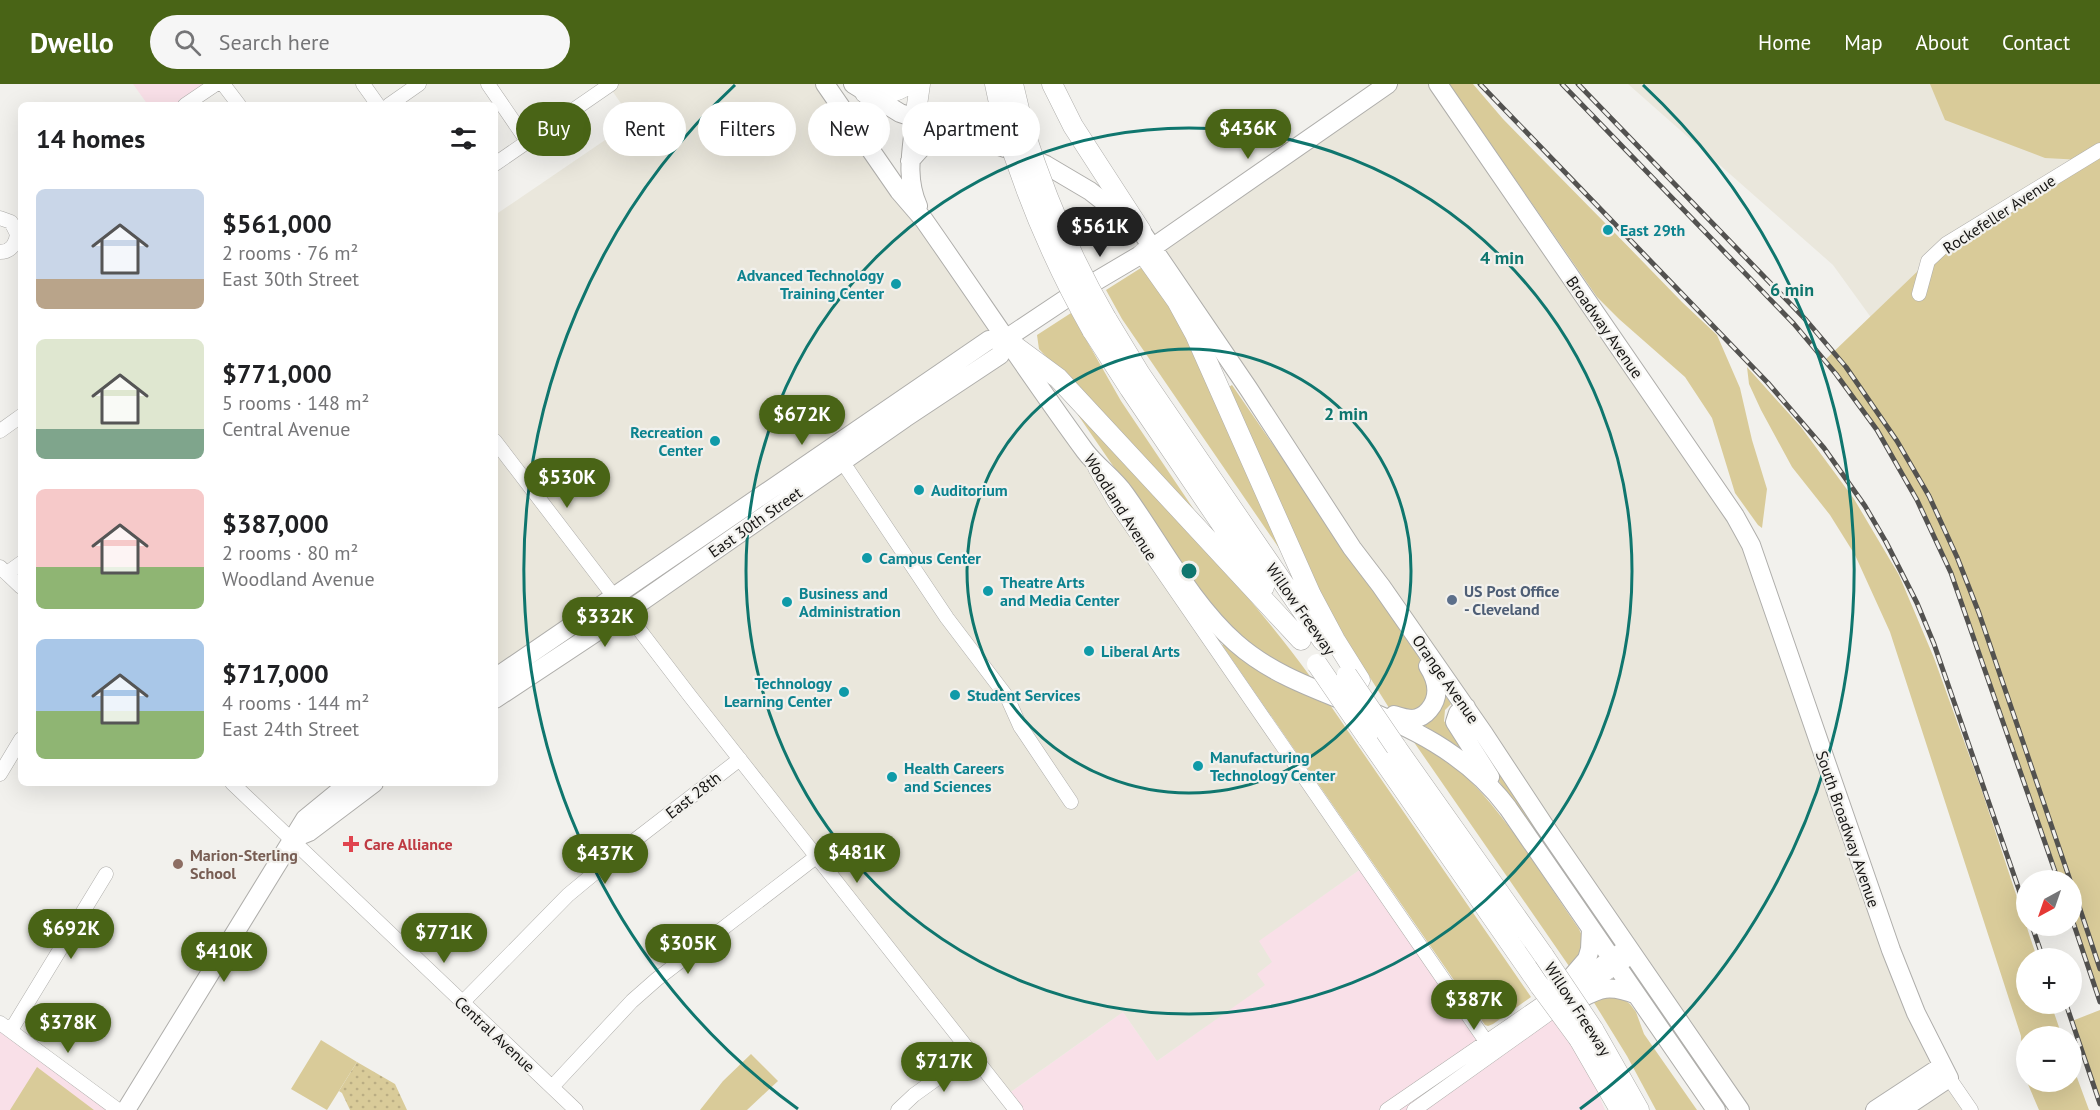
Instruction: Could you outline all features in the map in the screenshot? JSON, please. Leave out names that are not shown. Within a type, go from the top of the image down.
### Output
[{"type":"highway","points":[[859,88],[887,94],[898,91],[908,84]]},
{"type":"highway","points":[[917,102],[920,84]]},
{"type":"highway","name":"Willow Freeway","points":[[995,84],[1002,117],[1021,178],[1046,241],[1099,324],[1162,438],[1527,967],[1549,990],[1581,1037],[1639,1110]]},
{"type":"highway","name":"Willow Freeway","points":[[1012,84],[1024,130],[1046,196],[1074,258],[1099,324],[1140,374],[1403,750],[1463,831],[1507,903],[1544,956],[1581,1037],[1620,1110]]},
{"type":"highway","points":[[1052,84],[1077,133],[1141,231]]},
{"type":"highway","points":[[1147,250],[1195,334],[1311,595],[1354,678]]},
{"type":"highway","points":[[1010,341],[1058,378],[1301,640]]},
{"type":"highway","points":[[1581,1037],[1591,1076],[1605,1110]]},
{"type":"main road","name":"Woodland Avenue","points":[[825,84],[899,191],[924,220],[1010,341],[1087,453]]},
{"type":"main road","name":"East 30th Street","points":[[498,697],[625,613],[905,418],[1000,356],[1010,341],[1064,300],[1147,250],[1388,84]]},
{"type":"main road","name":"Broadway Avenue","points":[[1438,84],[1736,516],[1751,545],[1761,574]]},
{"type":"main road","points":[[859,88],[902,113]]},
{"type":"main road","points":[[911,156],[911,188],[924,220]]},
{"type":"main road","points":[[910,161],[915,156]]},
{"type":"main road","points":[[1025,156],[1046,165],[1090,191],[1141,231],[1147,250]]},
{"type":"main road","points":[[1112,210],[1147,250]]},
{"type":"main road","name":"Orange Avenue","points":[[1147,250],[1243,381],[1352,548],[1466,707],[1740,1110]]},
{"type":"main road","name":"East 30th Street","points":[[498,676],[989,340],[1010,341]]},
{"type":"main road","points":[[1087,453],[1123,492],[1200,604],[1235,642],[1275,671],[1305,686],[1407,728],[1455,756],[1487,783],[1508,808]]},
{"type":"main road","points":[[1348,702],[1415,719],[1430,708],[1437,690],[1433,674],[1377,592],[1352,548]]},
{"type":"main road","name":"South Broadway Avenue","points":[[1761,574],[1891,950],[1916,1013],[1946,1072]]},
{"type":"main road","points":[[1466,707],[1456,716],[1456,726],[1508,808],[1716,1110]]},
{"type":"main road","points":[[126,1110],[305,819],[345,786]]},
{"type":"main road","points":[[292,839],[309,832],[370,786]]},
{"type":"main road","points":[[1549,990],[1587,959],[1591,928]]},
{"type":"main road","points":[[1549,1013],[1602,988],[1619,988],[1637,995]]},
{"type":"main road","points":[[1875,1110],[1946,1072]]},
{"type":"main road","points":[[1901,1110],[1946,1072]]},
{"type":"street","points":[[189,102],[216,84]]},
{"type":"street","points":[[223,84],[238,102]]},
{"type":"street","points":[[363,84],[376,102]]},
{"type":"street","points":[[393,102],[419,84]]},
{"type":"street","points":[[488,84],[516,125]]},
{"type":"street","points":[[584,102],[609,85]]},
{"type":"street","points":[[498,162],[516,149]]},
{"type":"street","name":"Rockefeller Avenue","points":[[1918,294],[1928,261],[1946,244],[2100,150]]},
{"type":"street","points":[[0,218],[7,220],[18,232],[10,249],[0,252]]},
{"type":"street","points":[[0,431],[18,418]]},
{"type":"street","points":[[498,445],[625,613],[1016,1110]]},
{"type":"street","name":"Woodland Avenue","points":[[1087,453],[1114,501],[1490,1047]]},
{"type":"street","points":[[848,470],[947,618],[1007,697],[1019,724],[1071,802]]},
{"type":"street","points":[[18,564],[3,570],[18,584]]},
{"type":"street","points":[[0,774],[18,744]]},
{"type":"street","name":"East 28th","points":[[462,1003],[568,895],[740,759]]},
{"type":"street","name":"Central Avenue","points":[[235,786],[576,1110]]},
{"type":"street","points":[[552,1088],[632,1001],[657,979],[816,857]]},
{"type":"street","points":[[106,874],[5,1027],[118,1110]]},
{"type":"street","points":[[1387,1110],[1549,1013],[1630,950]]},
{"type":"street","points":[[1414,1110],[1490,1047],[1549,990],[1614,962]]},
{"type":"street","points":[[898,1110],[971,1054]]},
{"type":"street","points":[[1946,1072],[1971,1110]]},
{"type":"shaded area","points":[[133,84],[216,84],[189,102],[146,102]]},
{"type":"shaded area","points":[[611,84],[825,84],[837,102],[808,102],[808,156],[875,156],[1365,866],[1259,941],[1272,962],[1257,974],[1265,985],[1157,1061],[1123,1012],[1005,1096],[613,597],[498,676],[498,213],[582,156],[591,156],[591,150],[603,141],[603,156],[686,156],[686,102],[620,102],[609,86]]},
{"type":"shaded area","points":[[1388,84],[1438,84],[1735,516],[1891,950],[1971,1110],[1740,1110],[1152,248]]},
{"type":"shaded area","points":[[1449,84],[1473,84],[1503,119],[1607,225],[1604,229],[1609,234],[1613,231],[1717,335],[1740,388],[1752,440],[1767,489],[1762,528],[1735,493],[1712,418],[1685,377],[1597,297]]},
{"type":"shaded area","points":[[1628,84],[2100,84],[1985,475],[1833,265]]},
{"type":"shaded area","points":[[1930,84],[2100,84],[2100,1002],[2078,936],[2082,936],[2082,870],[2055,870],[1968,619],[1937,540],[1877,430],[1825,360],[1946,244],[2082,160],[2045,158],[1945,120]]},
{"type":"shaded area","points":[[1144,266],[1170,296],[1285,557],[1122,319],[1106,290]]},
{"type":"shaded area","points":[[1071,313],[1121,401],[1207,529],[1039,349],[1037,335]]},
{"type":"shaded area","points":[[1747,367],[1801,427],[1854,499],[1899,575],[1934,658],[2016,894],[2016,936],[2030,936],[2034,948],[2016,948],[2016,1014],[2054,1014],[2059,1026],[2018,1026],[1890,632],[1855,555],[1830,515],[1792,467],[1749,384]]},
{"type":"shaded area","points":[[1232,385],[1418,656],[1428,674],[1432,693],[1416,712],[1391,711],[1330,614],[1227,388]]},
{"type":"shaded area","points":[[1081,412],[1258,609],[1312,679],[1270,658],[1232,629],[1202,595],[1078,415]]},
{"type":"shaded area","points":[[1225,643],[1328,702],[1531,997],[1493,1024],[1485,1025],[1222,645]]},
{"type":"shaded area","points":[[1444,693],[1451,704],[1445,710],[1444,721],[1460,744],[1459,747],[1423,725]]},
{"type":"shaded area","points":[[1463,720],[1614,939],[1613,941],[1610,941],[1462,728]]},
{"type":"shaded area","points":[[1409,735],[1437,751],[1459,769],[1497,811],[1531,858],[1582,936],[1582,951],[1571,969]]},
{"type":"shaded area","points":[[1365,866],[1493,1053],[1549,1013],[1572,1043],[1591,1076],[1605,1110],[1016,1110],[1005,1096],[1123,1012],[1157,1061],[1264,985],[1256,974],[1258,941]]},
{"type":"shaded area","points":[[1608,996],[1623,999],[1630,1004],[1636,1012],[1644,1034],[1697,1110],[1656,1110],[1627,1056],[1593,1001]]},
{"type":"shaded area","points":[[2100,1010],[2100,1103],[2082,1050],[2082,1026],[2074,1026],[2072,1021]]},
{"type":"shaded area","points":[[0,1023],[118,1110],[0,1110]]},
{"type":"shaded area","points":[[321,1040],[357,1062],[327,1110],[291,1089]]},
{"type":"shaded area","points":[[751,1054],[778,1081],[747,1110],[700,1110],[723,1081]]},
{"type":"shaded area","points":[[357,1062],[395,1084],[407,1110],[350,1110],[339,1091]]},
{"type":"shaded area","points":[[37,1067],[94,1110],[10,1110]]},
{"type":"shaded area","points":[[2082,1091],[2089,1110],[2039,1110],[2031,1092]]},
{"type":"railway","points":[[1480,84],[1768,383],[1824,448],[1865,506],[1917,603],[1934,644],[2016,881]]},
{"type":"railway","points":[[1562,84],[1794,324],[1836,374],[1877,430],[1917,500],[1951,573],[2055,870]]},
{"type":"railway","points":[[1578,84],[1806,320],[1846,367],[1897,441],[1929,496],[1957,557],[1979,613],[2067,870]]},
{"type":"railway","points":[[2082,915],[2100,969]]},
{"type":"railway","points":[[2035,936],[2040,948]]},
{"type":"railway","points":[[2078,936],[2100,1002]]},
{"type":"railway","points":[[2069,1014],[2100,1104]]},
{"type":"place","name":"East 29th","points":[[1608,230]]},
{"type":"place","name":"Advanced Technology Training Center","points":[[896,284]]},
{"type":"place","name":"Recreation Center","points":[[715,441]]},
{"type":"place","name":"Auditorium","points":[[919,490]]},
{"type":"place","name":"Campus Center","points":[[867,558]]},
{"type":"place","name":"Theatre Arts and Media Center","points":[[988,591]]},
{"type":"place","name":"US Post Office - Cleveland","points":[[1452,600]]},
{"type":"place","name":"Business and Administration","points":[[787,602]]},
{"type":"place","name":"Liberal Arts","points":[[1089,651]]},
{"type":"place","name":"Technology Learning Center","points":[[844,692]]},
{"type":"place","name":"Student Services","points":[[955,695]]},
{"type":"place","name":"Manufacturing Technology Center","points":[[1198,766]]},
{"type":"place","name":"Health Careers and Sciences","points":[[892,777]]},
{"type":"place","name":"Care Alliance","points":[[351,844]]},
{"type":"place","name":"Marion-Sterling School","points":[[178,864]]}]
